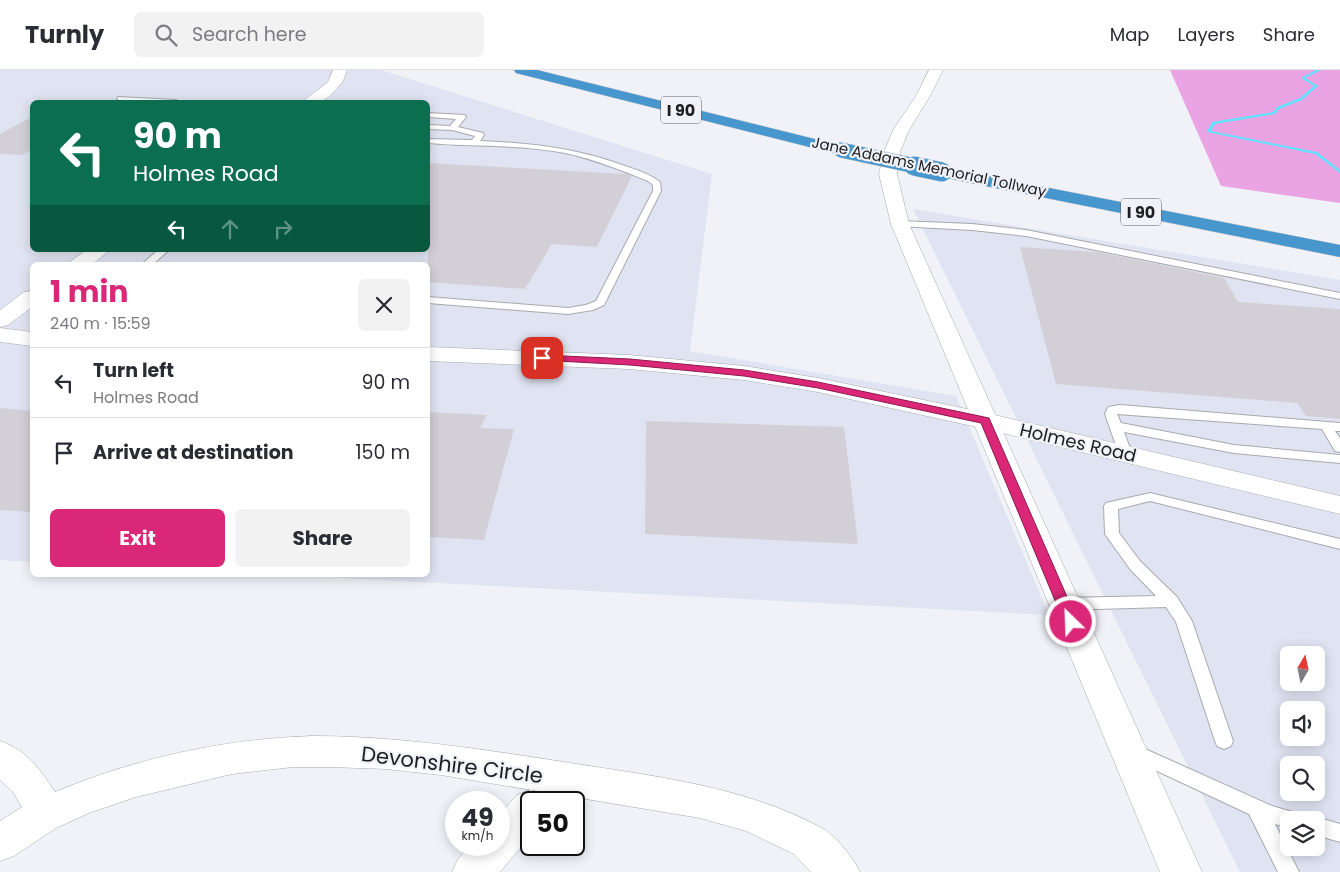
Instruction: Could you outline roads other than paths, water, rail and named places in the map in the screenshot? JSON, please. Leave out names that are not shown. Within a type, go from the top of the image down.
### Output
[{"type":"highway","name":"Jane Addams Memorial Tollway","points":[[522,70],[1340,252]]},
{"type":"highway","name":"Jane Addams Memorial Tollway","points":[[578,70],[735,112],[830,132]]},
{"type":"highway","name":"Jane Addams Memorial Tollway","points":[[944,165],[1131,196],[1340,234]]},
{"type":"street","points":[[314,100],[333,86],[340,70]]},
{"type":"street","points":[[936,70],[923,96],[901,130],[892,152],[888,174],[900,224],[986,420],[1063,604],[1181,872]]},
{"type":"street","points":[[82,262],[97,252]]},
{"type":"street","points":[[0,320],[30,298]]},
{"type":"street","points":[[0,335],[30,339]]},
{"type":"street","name":"Holmes Road","points":[[430,354],[630,362],[744,373],[818,385],[986,420],[1340,505]]},
{"type":"street","name":"Devonshire Circle","points":[[0,843],[46,813],[100,792],[164,774],[235,758],[292,752],[399,754],[521,791]]},
{"type":"street","points":[[0,756],[27,781],[46,813]]},
{"type":"street","name":"Devonshire Circle","points":[[585,797],[700,801],[755,816],[808,841],[840,872]]},
{"type":"street","points":[[510,830],[520,818]]},
{"type":"street","points":[[473,872],[488,856]]},
{"type":"lane","points":[[120,99],[139,100]]},
{"type":"lane","points":[[430,115],[462,117],[452,128]]},
{"type":"lane","points":[[430,127],[465,130],[480,136],[474,144]]},
{"type":"lane","points":[[430,141],[551,148],[588,156],[650,179],[657,184],[657,191],[600,303],[589,308],[568,311],[430,300]]},
{"type":"lane","points":[[900,224],[972,227],[1026,233],[1340,296]]},
{"type":"lane","points":[[150,262],[162,252]]},
{"type":"lane","points":[[1125,454],[1111,414],[1112,410],[1120,409],[1340,427]]},
{"type":"lane","points":[[1115,426],[1234,449],[1340,459]]},
{"type":"lane","points":[[1326,426],[1340,448]]},
{"type":"lane","points":[[1224,741],[1184,621],[1172,601],[1135,565],[1112,534],[1111,506],[1150,497],[1340,544]]},
{"type":"lane","points":[[1063,604],[1172,601]]},
{"type":"lane","points":[[1127,748],[1256,808],[1280,816]]},
{"type":"lane","points":[[1256,808],[1289,872]]},
{"type":"lane","points":[[1325,829],[1340,833]]},
{"type":"waterway","points":[[1319,70],[1303,78],[1316,86],[1301,99],[1278,108],[1274,113],[1213,123],[1209,132],[1316,153],[1340,172]]}]
